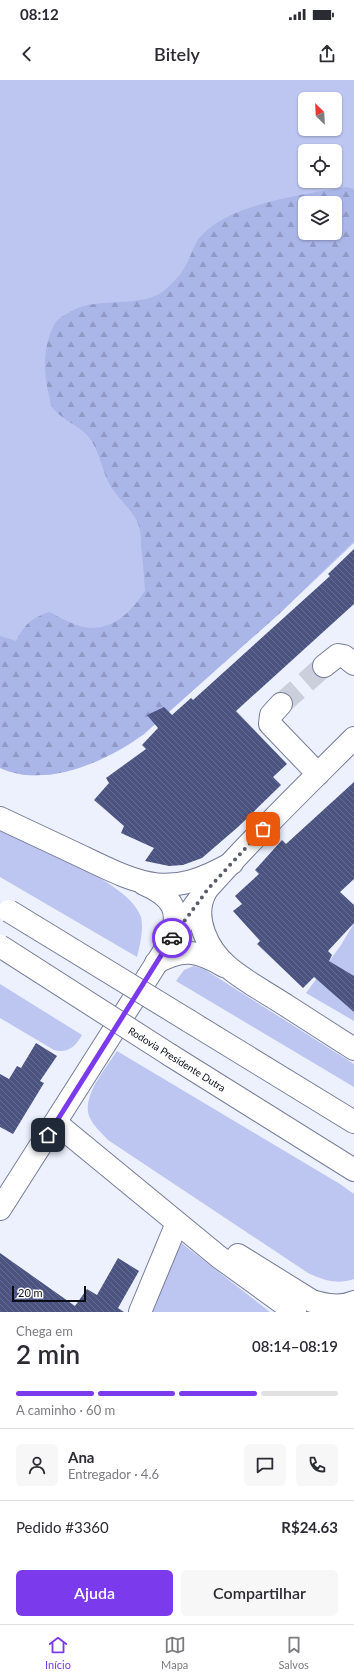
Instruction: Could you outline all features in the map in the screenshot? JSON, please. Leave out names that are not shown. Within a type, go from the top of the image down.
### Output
[{"type":"main road","points":[[324,666],[338,654],[344,656],[354,664]]},
{"type":"main road","points":[[281,704],[270,715],[270,724],[318,774]]},
{"type":"main road","points":[[0,1209],[56,1123],[156,963],[205,893],[274,818],[354,738]]},
{"type":"main road","points":[[0,818],[116,873],[161,892],[171,902],[176,922],[170,942]]},
{"type":"main road","points":[[139,882],[155,885],[184,883],[203,878],[232,863]]},
{"type":"main road","points":[[205,893],[200,906],[200,920],[207,940],[227,966],[354,1049]]},
{"type":"main road","points":[[5,908],[354,1122]]},
{"type":"main road","name":"Rodovia Presidente Dutra","points":[[0,946],[170,1055],[354,1170]]},
{"type":"main road","points":[[156,963],[175,954],[192,952],[211,960],[245,979]]},
{"type":"main road","points":[[56,1123],[219,1257],[295,1312]]},
{"type":"main road","points":[[308,1141],[354,1178]]},
{"type":"main road","points":[[177,1223],[233,1251],[312,1300],[322,1304],[336,1306],[354,1302]]},
{"type":"main road","points":[[140,1312],[177,1223]]},
{"type":"shaded area","points":[[0,80],[354,80],[354,543],[280,613],[144,734],[112,754],[75,769],[56,774],[18,774],[0,768]]},
{"type":"shaded area","points":[[0,831],[79,866],[101,878],[119,891],[133,904],[141,917],[142,932],[137,957],[0,877]]},
{"type":"shaded area","points":[[354,923],[354,1021],[306,993],[341,945]]},
{"type":"shaded area","points":[[194,966],[204,969],[354,1064],[354,1087],[176,981],[184,970]]},
{"type":"shaded area","points":[[0,984],[82,1035],[77,1043],[67,1050],[54,1050],[0,1018]]},
{"type":"shaded area","points":[[117,1051],[340,1184],[354,1194],[354,1279],[336,1282],[319,1278],[308,1273],[108,1140],[90,1118],[88,1101],[91,1092],[101,1074]]},
{"type":"shaded area","points":[[180,1242],[270,1312],[153,1312]]},
{"type":"green space","points":[[342,188],[354,189],[354,541],[280,613],[144,734],[129,744],[94,762],[56,774],[18,774],[0,768],[0,636],[16,641],[25,626],[37,617],[49,612],[80,626],[90,628],[108,625],[123,617],[135,605],[145,591],[141,533],[137,521],[111,487],[91,440],[82,430],[61,416],[52,407],[47,386],[45,359],[50,333],[55,323],[68,313],[78,308],[101,303],[138,300],[159,294],[182,272],[201,236],[217,223],[233,214],[271,201]]},
{"type":"building","points":[[354,549],[354,604],[236,711],[287,764],[273,777],[281,785],[238,827],[202,858],[183,865],[169,866],[145,861],[154,848],[121,833],[124,826],[94,800],[109,783],[106,778],[146,749],[142,745],[158,728],[147,715],[164,707],[172,715],[191,698],[193,700],[330,576],[328,574]]},
{"type":"building","points":[[354,782],[354,879],[340,892],[354,905],[354,923],[328,951],[332,955],[329,961],[354,976],[354,1012],[314,977],[303,988],[257,944],[260,941],[233,911],[242,904],[235,896],[259,874],[255,870],[282,840],[286,844]]},
{"type":"building","points":[[36,1043],[57,1056],[40,1081],[44,1083],[13,1134],[0,1127],[0,1074],[9,1079],[17,1066],[21,1068]]},
{"type":"building","points":[[0,1253],[75,1306],[87,1289],[97,1295],[118,1258],[139,1271],[118,1308],[124,1312],[0,1312]]},
{"type":"tunnel","points":[[281,704],[324,666]]},
{"type":"way so far","points":[[172,938],[208,889],[263,829]]},
{"type":"route","points":[[48,1135],[172,938]]}]
